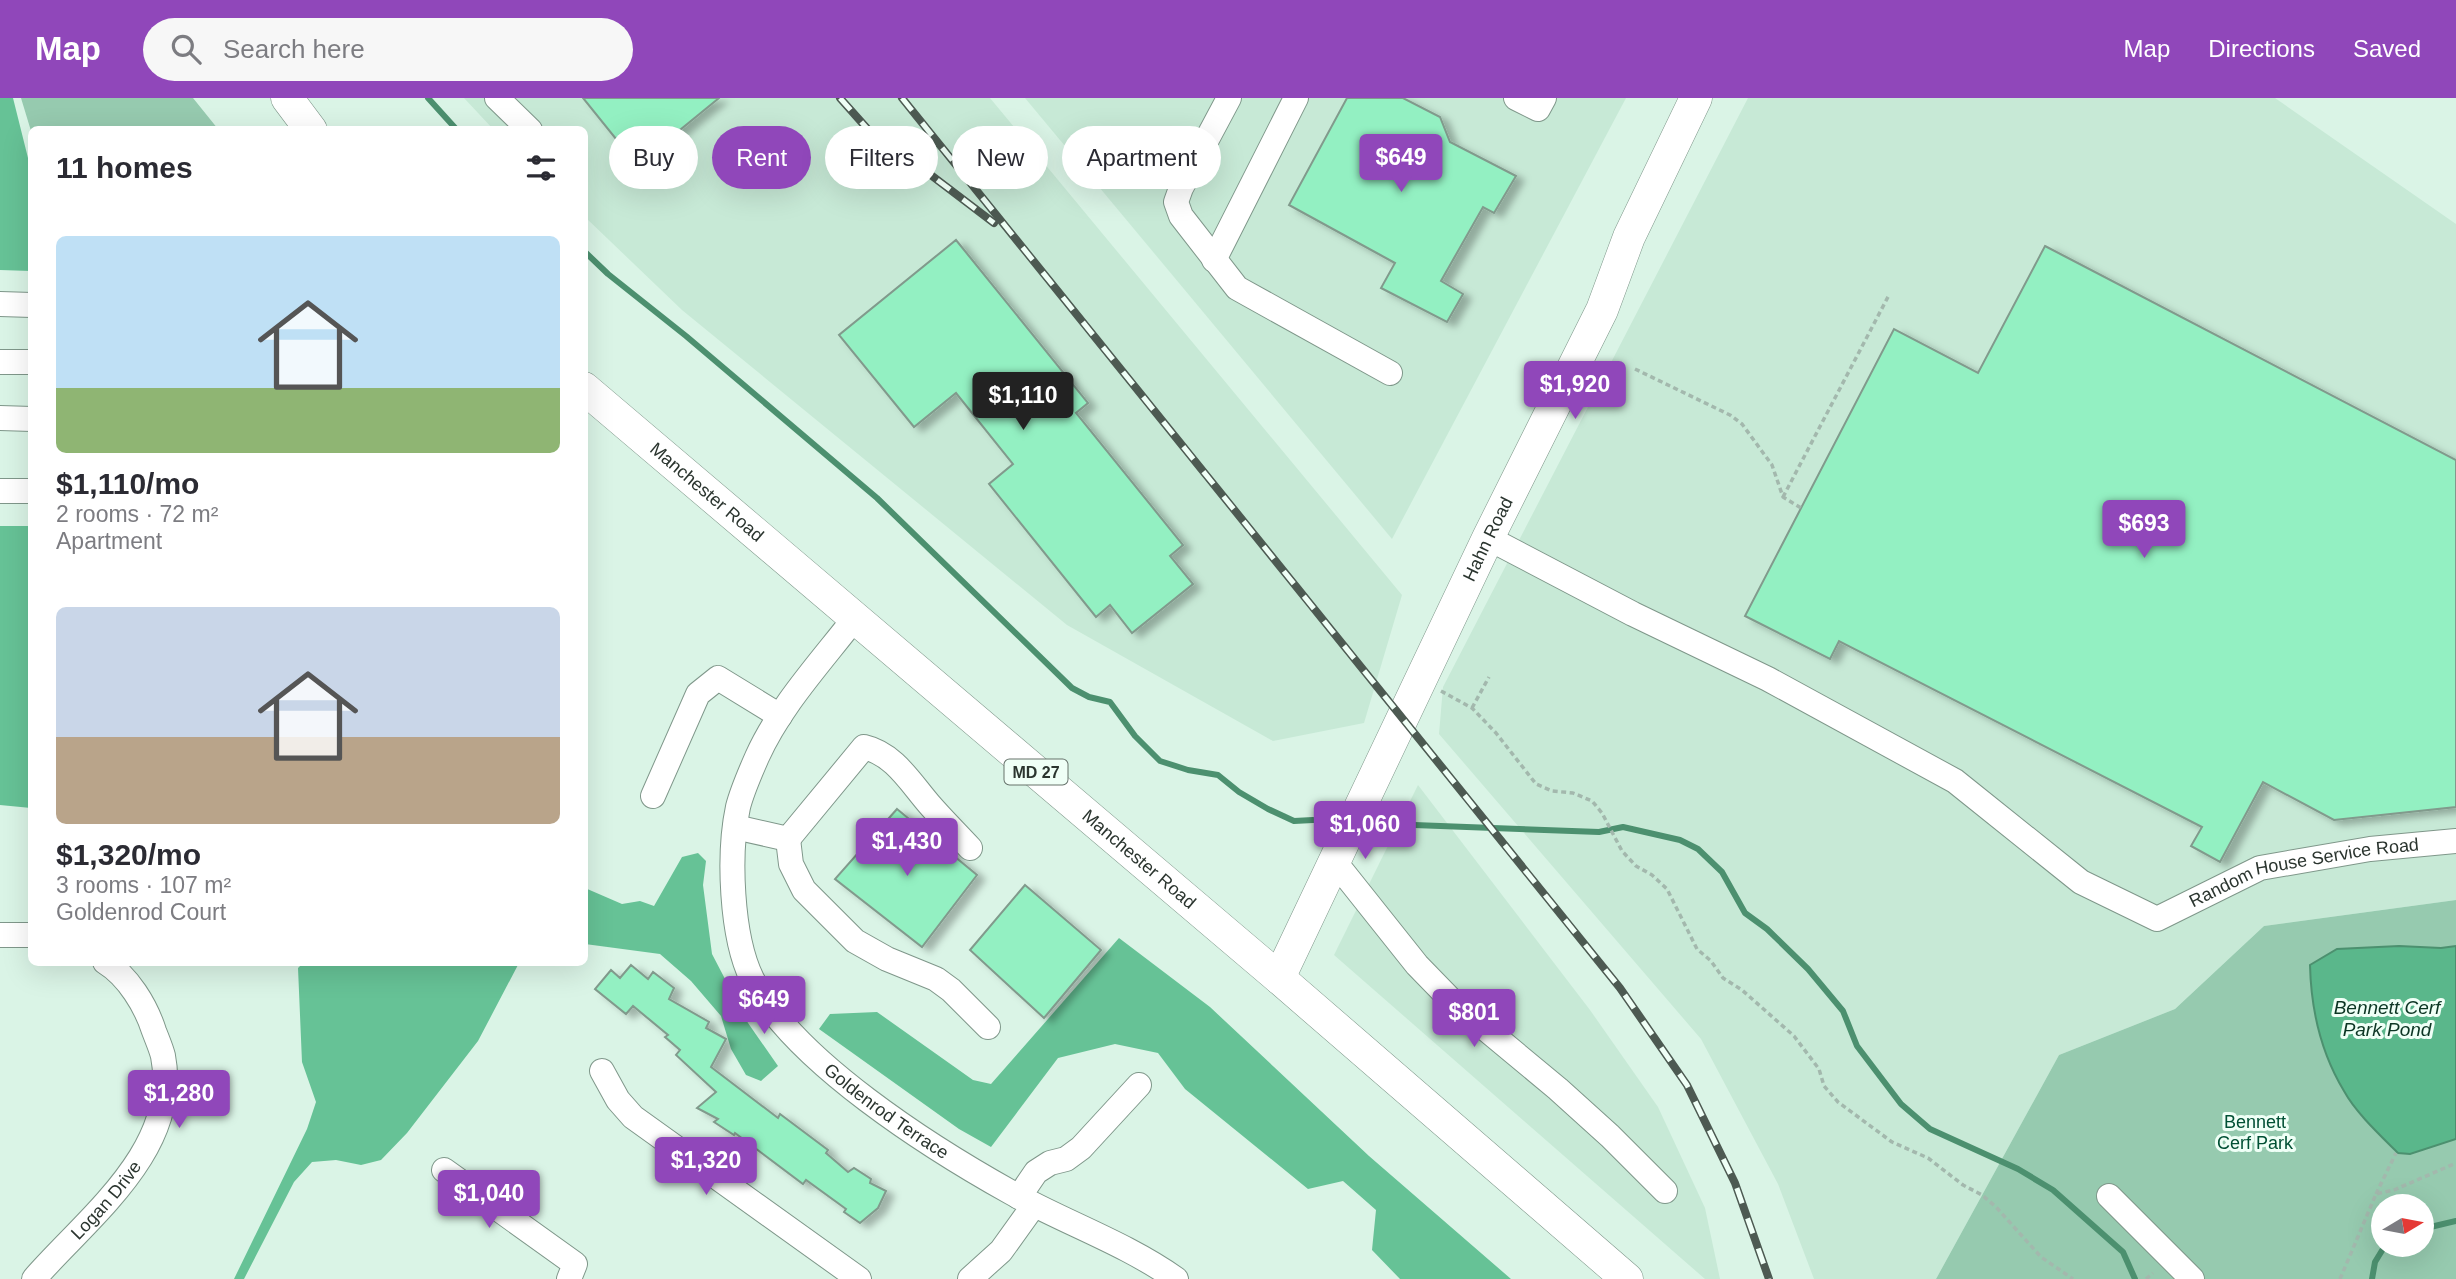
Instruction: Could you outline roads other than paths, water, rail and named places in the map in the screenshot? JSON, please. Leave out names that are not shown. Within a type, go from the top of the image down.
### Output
[{"type":"main road","points":[[287,98],[308,126]]},
{"type":"main road","name":"Hahn Road","points":[[1279,978],[1488,538],[1602,310],[1629,237],[1696,98]]},
{"type":"main road","name":"Manchester Road","points":[[589,402],[854,619],[1279,978],[1627,1279]]},
{"type":"street","points":[[497,98],[526,126]]},
{"type":"street","points":[[1229,98],[1181,188],[1176,202],[1181,216],[1237,288],[1390,373]]},
{"type":"street","points":[[1214,260],[1296,98]]},
{"type":"street","points":[[1516,98],[1538,109],[1544,98]]},
{"type":"street","points":[[0,304],[28,305]]},
{"type":"street","points":[[0,362],[28,362]]},
{"type":"street","points":[[0,418],[28,419]]},
{"type":"street","points":[[0,491],[28,491]]},
{"type":"street","name":"Random House Service Road","points":[[1488,538],[1534,564],[1768,679],[1955,781],[2081,882],[2157,919],[2260,868],[2370,849],[2456,841]]},
{"type":"street","name":"Goldenrod Terrace","points":[[854,619],[780,716],[758,756],[739,804],[733,842],[733,880],[741,946],[751,978],[791,1033],[836,1074],[968,1168],[1027,1201],[1136,1254],[1176,1279]]},
{"type":"street","points":[[653,796],[698,694],[718,678],[780,716]]},
{"type":"street","points":[[970,848],[900,768],[877,750],[864,747],[788,839],[791,864],[804,890],[855,941],[887,959],[936,979],[988,1027]]},
{"type":"street","points":[[735,827],[788,839]]},
{"type":"street","points":[[1335,862],[1403,948],[1452,1001],[1558,1089],[1665,1191]]},
{"type":"street","points":[[0,935],[28,935]]},
{"type":"street","name":"Logan Drive","points":[[34,1279],[114,1192],[142,1157],[161,1111],[165,1084],[163,1056],[152,1024],[139,999],[110,966]]},
{"type":"street","points":[[603,1071],[618,1100],[634,1117],[859,1279]]},
{"type":"street","points":[[970,1279],[1001,1251],[1027,1201],[1037,1172],[1081,1148],[1139,1085]]},
{"type":"street","points":[[444,1170],[575,1264],[569,1279]]},
{"type":"street","points":[[2109,1196],[2192,1279]]},
{"type":"water","name":"Bennett Cerf Park Pond","points":[[2456,946],[2456,1139],[2410,1154],[2398,1153],[2362,1116],[2336,1076],[2323,1046],[2315,1014],[2310,965],[2337,949]]},
{"type":"waterway","points":[[428,98],[453,126]]},
{"type":"waterway","points":[[588,255],[877,498],[1072,688],[1089,697],[1110,702],[1135,736],[1160,761],[1188,770],[1218,775],[1239,792],[1268,809],[1294,821],[1313,820]]},
{"type":"waterway","points":[[1414,825],[1599,832],[1623,827],[1680,840],[1698,849],[1722,872],[1745,913],[1767,929],[1808,969],[1843,1011],[1857,1046],[1901,1104],[1930,1129],[2018,1169],[2053,1190],[2123,1252],[2135,1279]]},
{"type":"waterway","points":[[2434,1226],[2456,1221]]},
{"type":"waterway","points":[[2372,1279],[2378,1257]]},
{"type":"railway","points":[[840,98],[872,134],[994,223]]},
{"type":"railway","points":[[902,98],[1620,988],[1687,1085],[1735,1183],[1769,1279]]},
{"type":"park label","name":"Bennett Cerf Park","points":[[2255,1132]]}]
